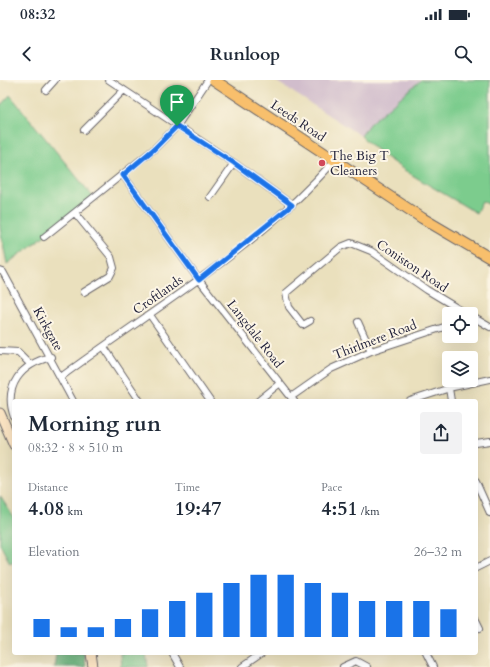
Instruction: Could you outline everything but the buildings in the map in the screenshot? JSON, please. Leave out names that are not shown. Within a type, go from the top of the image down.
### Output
[{"type":"main road","name":"Leeds Road","points":[[214,80],[422,218],[490,258]]},
{"type":"street","points":[[46,90],[55,80]]},
{"type":"street","points":[[109,80],[234,163],[292,205]]},
{"type":"street","points":[[44,237],[154,149],[177,126],[208,80]]},
{"type":"street","points":[[84,130],[124,90]]},
{"type":"street","name":"Croftlands","points":[[61,377],[199,280],[292,205],[311,188],[334,161]]},
{"type":"street","points":[[210,197],[234,163]]},
{"type":"street","name":"Langdale Road","points":[[123,175],[199,280],[292,399]]},
{"type":"street","points":[[75,213],[111,257],[114,268],[110,276],[84,292]]},
{"type":"street","name":"Coniston Road","points":[[310,320],[303,325],[289,307],[286,293],[341,246],[351,243],[371,251],[450,307]]},
{"type":"street","name":"Kirkgate","points":[[0,271],[3,272],[72,399]]},
{"type":"street","points":[[150,315],[209,399]]},
{"type":"street","points":[[478,320],[490,327]]},
{"type":"street","points":[[358,322],[371,351]]},
{"type":"street","name":"Thirlmere Road","points":[[292,399],[331,369],[371,351],[442,328]]},
{"type":"street","points":[[104,347],[139,399]]},
{"type":"street","points":[[0,351],[18,352],[30,364]]},
{"type":"street","points":[[12,412],[10,406],[13,384],[30,364],[51,358]]},
{"type":"street","points":[[416,399],[449,388],[490,380]]},
{"type":"street","points":[[260,399],[279,384]]},
{"type":"street","points":[[449,388],[451,399]]},
{"type":"street","points":[[0,413],[12,440]]},
{"type":"street","points":[[478,443],[490,441]]},
{"type":"street","points":[[478,486],[490,513]]},
{"type":"street","points":[[478,567],[490,561]]},
{"type":"street","points":[[478,624],[480,628]]},
{"type":"street","points":[[91,655],[93,667]]},
{"type":"street","points":[[173,655],[180,667]]},
{"type":"street","points":[[242,667],[259,655]]},
{"type":"street","points":[[427,655],[433,667]]},
{"type":"street","points":[[343,667],[356,661],[367,667]]},
{"type":"shaded area","points":[[274,80],[421,80],[369,124],[361,136]]},
{"type":"green space","points":[[421,80],[490,80],[490,205],[482,201],[476,213],[401,168],[374,148],[361,136],[369,124]]},
{"type":"green space","points":[[10,95],[94,198],[7,264],[0,228],[0,106]]},
{"type":"green space","points":[[0,496],[12,515],[12,562],[10,563],[0,544]]},
{"type":"green space","points":[[56,655],[84,655],[85,667],[54,667]]},
{"type":"green space","points":[[120,655],[146,655],[148,667],[121,667]]},
{"type":"place","name":"The Big T Cleaners","points":[[322,163]]},
{"type":"route","points":[[177,126],[234,163],[292,205],[199,280],[123,175],[154,149],[177,126]]}]
